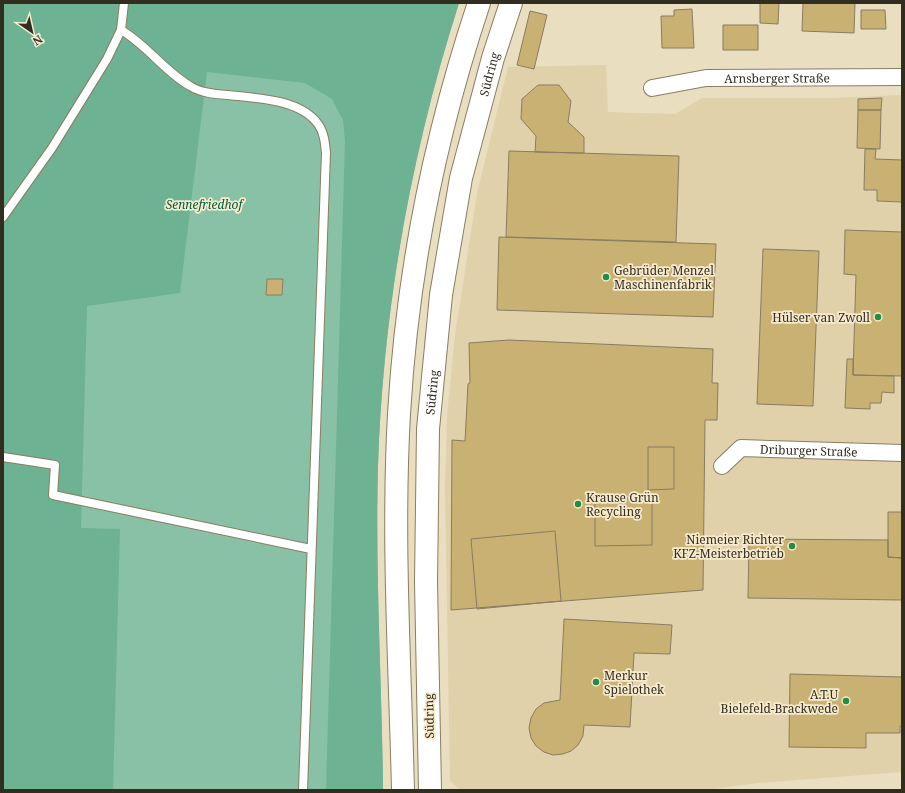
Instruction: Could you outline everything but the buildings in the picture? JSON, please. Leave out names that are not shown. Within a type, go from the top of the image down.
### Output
[{"type":"main road","points":[[403,790],[396,531],[399,414],[410,292],[431,182],[465,44],[479,3]]},
{"type":"main road","name":"Südring","points":[[430,790],[426,582],[428,430],[441,295],[461,178],[493,58],[510,3]]},
{"type":"street","name":"Arnsberger Straße","points":[[652,88],[706,78],[902,77]]},
{"type":"street","name":"Driburger Straße","points":[[722,466],[741,448],[902,453]]},
{"type":"lane","points":[[3,217],[52,148],[107,59],[121,30],[124,3]]},
{"type":"lane","points":[[121,30],[134,37],[177,77],[191,87],[208,93],[268,99],[302,109],[318,124],[324,137],[326,153],[303,790]]},
{"type":"lane","points":[[3,457],[55,465],[53,495],[311,549]]},
{"type":"shaded area","points":[[606,65],[608,112],[675,114],[702,98],[834,98],[902,95],[902,772],[758,783],[705,790],[460,790],[450,781],[445,488],[447,415],[455,335],[477,193],[508,67]]},
{"type":"green space","name":"Sennefriedhof","points":[[3,3],[459,3],[427,117],[414,174],[402,232],[386,349],[381,407],[377,506],[383,790],[3,790]]},
{"type":"green space","points":[[3,3],[459,3],[427,117],[414,174],[402,232],[386,349],[381,407],[377,506],[383,790],[326,790],[345,141],[343,120],[332,99],[305,83],[207,72],[180,293],[87,306],[81,528],[120,529],[113,790],[3,790]]},
{"type":"place","name":"Gebrüder Menzel Maschinenfabrik","points":[[606,277]]},
{"type":"place","name":"Hülser van Zwoll","points":[[878,317]]},
{"type":"place","name":"Krause Grün Recycling","points":[[578,504]]},
{"type":"place","name":"Niemeier Richter KFZ-Meisterbetrieb","points":[[792,546]]},
{"type":"place","name":"Merkur Spielothek","points":[[596,682]]},
{"type":"place","name":"A.T.U Bielefeld-Brackwede","points":[[846,701]]}]
